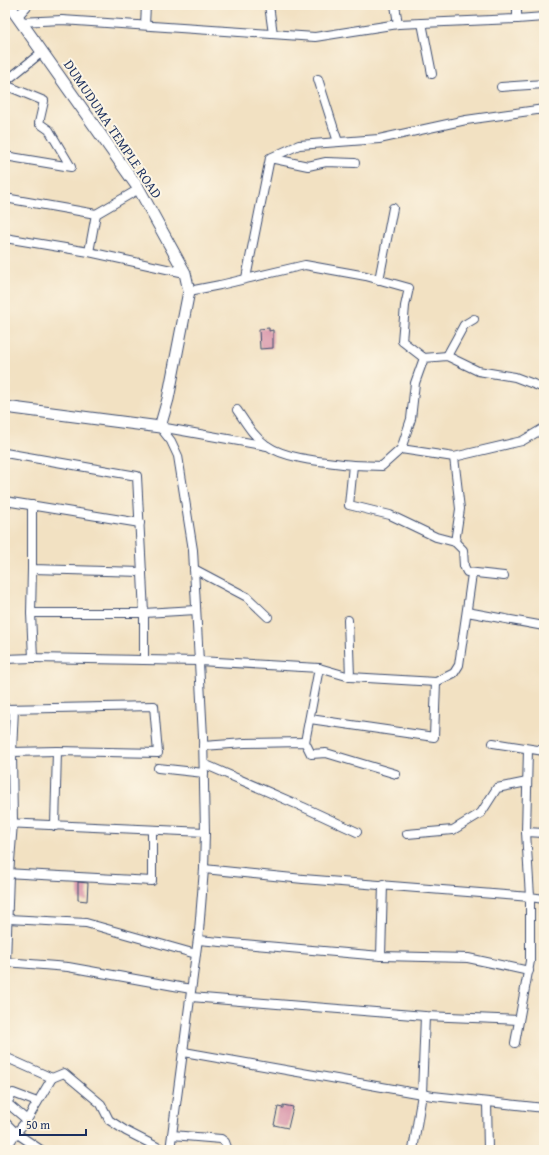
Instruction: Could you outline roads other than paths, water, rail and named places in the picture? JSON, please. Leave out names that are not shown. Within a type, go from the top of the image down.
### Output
[{"type":"street","name":"DUMUDUMA TEMPLE ROAD","points":[[8,5],[139,189],[185,273],[189,291],[168,399],[160,427]]},
{"type":"street","points":[[19,19],[28,5]]},
{"type":"street","points":[[145,25],[146,5]]},
{"type":"street","points":[[269,5],[273,34]]},
{"type":"street","points":[[395,5],[398,24]]},
{"type":"street","points":[[517,5],[517,20]]},
{"type":"street","points":[[19,19],[62,20],[314,36],[398,24],[517,20],[544,17]]},
{"type":"street","points":[[422,23],[432,74]]},
{"type":"street","points":[[5,156],[71,167],[49,130],[39,123],[44,101],[5,84],[42,52]]},
{"type":"street","points":[[318,79],[338,142]]},
{"type":"street","points":[[501,87],[544,84]]},
{"type":"street","points":[[270,158],[299,145],[379,139],[466,120],[544,109]]},
{"type":"street","points":[[270,158],[308,166],[326,162],[355,163]]},
{"type":"street","points":[[246,278],[270,158]]},
{"type":"street","points":[[5,198],[96,214],[139,189]]},
{"type":"street","points":[[379,280],[393,208]]},
{"type":"street","points":[[89,252],[96,214]]},
{"type":"street","points":[[5,238],[89,252],[185,273]]},
{"type":"street","points":[[189,291],[305,265],[379,280],[409,288],[405,306],[402,341],[424,358],[447,356],[478,371],[515,377],[544,388]]},
{"type":"street","points":[[447,356],[464,325],[474,319]]},
{"type":"street","points":[[5,407],[160,427],[267,446],[297,457],[353,465],[382,466],[401,450],[411,419],[415,383],[424,358]]},
{"type":"street","points":[[237,410],[251,431],[267,446]]},
{"type":"street","points":[[160,427],[171,441],[178,456],[193,550],[204,764],[205,832],[204,869],[198,940],[170,1150]]},
{"type":"street","points":[[401,450],[454,457],[522,441],[544,428]]},
{"type":"street","points":[[5,453],[137,476],[144,613],[144,660]]},
{"type":"street","points":[[454,457],[460,510],[455,542]]},
{"type":"street","points":[[353,465],[349,505],[390,515],[436,537],[455,542],[463,550],[465,569],[472,574],[504,576]]},
{"type":"street","points":[[5,501],[140,523]]},
{"type":"street","points":[[32,505],[31,614],[33,658]]},
{"type":"street","points":[[32,569],[142,572]]},
{"type":"street","points":[[194,569],[247,597],[268,617]]},
{"type":"street","points":[[5,659],[33,658],[199,661],[319,668],[350,676],[436,682],[454,673],[459,665],[472,574]]},
{"type":"street","points":[[31,614],[144,613],[196,610]]},
{"type":"street","points":[[467,612],[544,626]]},
{"type":"street","points":[[348,620],[350,676]]},
{"type":"street","points":[[319,668],[305,742],[311,754],[326,752],[396,774]]},
{"type":"street","points":[[310,719],[434,737],[436,682]]},
{"type":"street","points":[[5,709],[154,706],[158,753],[57,751],[12,752]]},
{"type":"street","points":[[14,709],[7,874],[8,919],[6,962],[68,967],[191,993],[425,1016],[519,1020]]},
{"type":"street","points":[[203,746],[245,743],[305,742]]},
{"type":"street","points":[[492,743],[544,751]]},
{"type":"street","points":[[515,1043],[530,961],[530,897],[526,832],[528,749]]},
{"type":"street","points":[[55,826],[57,751]]},
{"type":"street","points":[[204,764],[357,832]]},
{"type":"street","points":[[158,768],[204,773]]},
{"type":"street","points":[[408,834],[452,830],[481,813],[497,788],[527,782]]},
{"type":"street","points":[[9,823],[205,832]]},
{"type":"street","points":[[7,874],[152,881],[152,830]]},
{"type":"street","points":[[526,832],[544,833]]},
{"type":"street","points":[[204,869],[544,899]]},
{"type":"street","points":[[381,956],[383,884]]},
{"type":"street","points":[[8,919],[86,923],[196,954]]},
{"type":"street","points":[[198,940],[381,956],[468,958],[528,970]]},
{"type":"street","points":[[413,1150],[422,1094],[425,1016]]},
{"type":"street","points":[[184,1052],[422,1094],[544,1108]]},
{"type":"street","points":[[5,1057],[52,1078]]},
{"type":"street","points":[[5,1150],[27,1120],[52,1078],[64,1073],[101,1104],[109,1120],[126,1131],[163,1150]]},
{"type":"street","points":[[27,1120],[6,1104],[13,1093],[37,1102]]},
{"type":"street","points":[[487,1102],[488,1150]]},
{"type":"street","points":[[5,1122],[16,1133],[41,1150]]},
{"type":"street","points":[[172,1135],[220,1139],[226,1142],[228,1150]]}]
